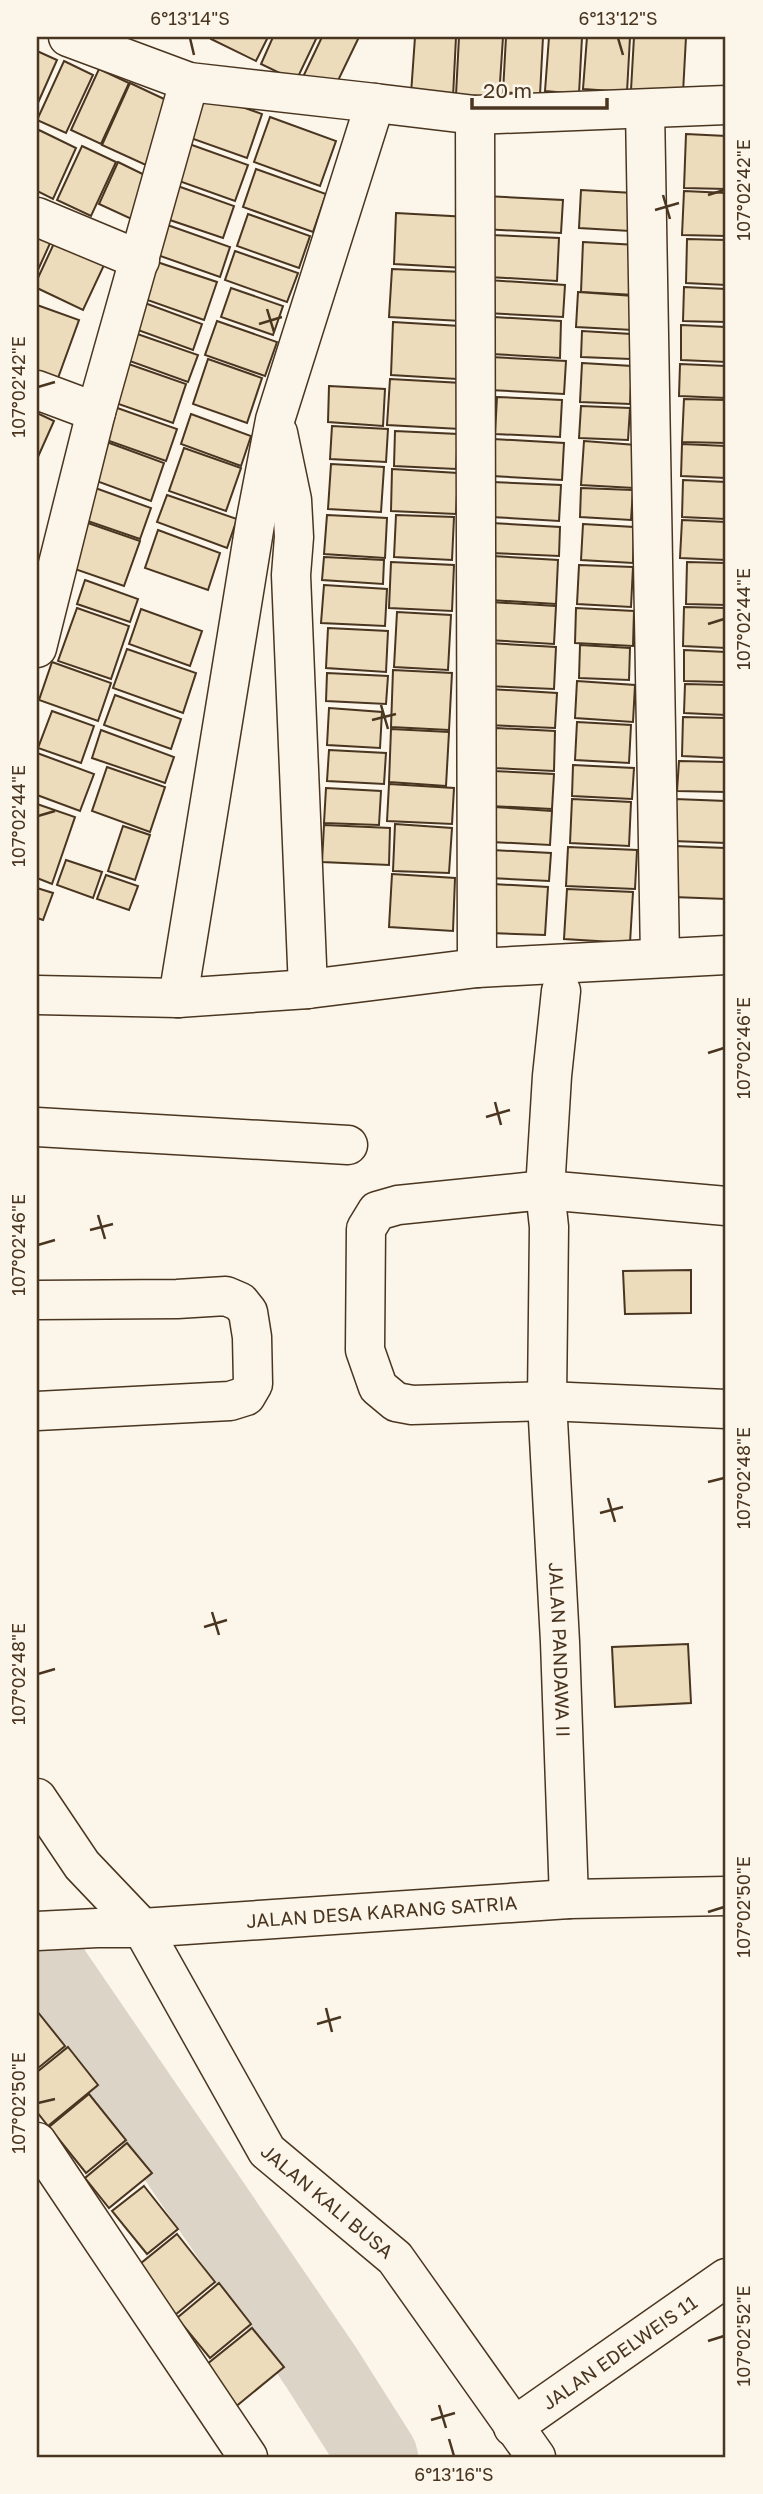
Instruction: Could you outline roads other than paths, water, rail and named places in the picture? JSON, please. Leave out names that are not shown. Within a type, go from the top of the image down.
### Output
[{"type":"street","points":[[68,37],[189,82],[475,115],[726,105]]},
{"type":"street","points":[[37,648],[46,571],[96,412],[189,82]]},
{"type":"street","points":[[178,998],[255,524],[275,420],[375,103]]},
{"type":"street","points":[[645,109],[660,957]]},
{"type":"street","points":[[475,115],[477,968]]},
{"type":"street","points":[[37,217],[140,260]]},
{"type":"street","points":[[37,390],[96,412]]},
{"type":"street","points":[[275,420],[292,499],[294,537],[291,575],[308,989]]},
{"type":"street","points":[[37,995],[178,998],[308,989],[477,968],[726,955]]},
{"type":"street","name":"JALAN PANDAWA II","points":[[561,991],[552,1076],[545,1190],[549,1227],[547,1401],[560,1642],[569,1899]]},
{"type":"street","points":[[37,1128],[348,1145]]},
{"type":"street","points":[[726,1206],[545,1190],[398,1205],[377,1212],[366,1229],[365,1350],[377,1387],[396,1402],[412,1405],[547,1401],[726,1409]]},
{"type":"street","points":[[37,1300],[226,1296],[240,1302],[248,1312],[252,1337],[253,1384],[246,1396],[230,1401],[37,1411]]},
{"type":"street","name":"JALAN KALI BUSA","points":[[37,1798],[82,1865],[142,1928],[267,2151],[395,2258],[536,2457]]},
{"type":"street","name":"JALAN DESA KARANG SATRIA","points":[[37,1931],[96,1927],[142,1928],[569,1899],[726,1896]]},
{"type":"street","points":[[37,2142],[248,2457]]},
{"type":"street","name":"JALAN EDELWEIS 11","points":[[513,2427],[726,2278]]},
{"type":"waterway","points":[[37,1951],[321,2367],[378,2457]]}]
